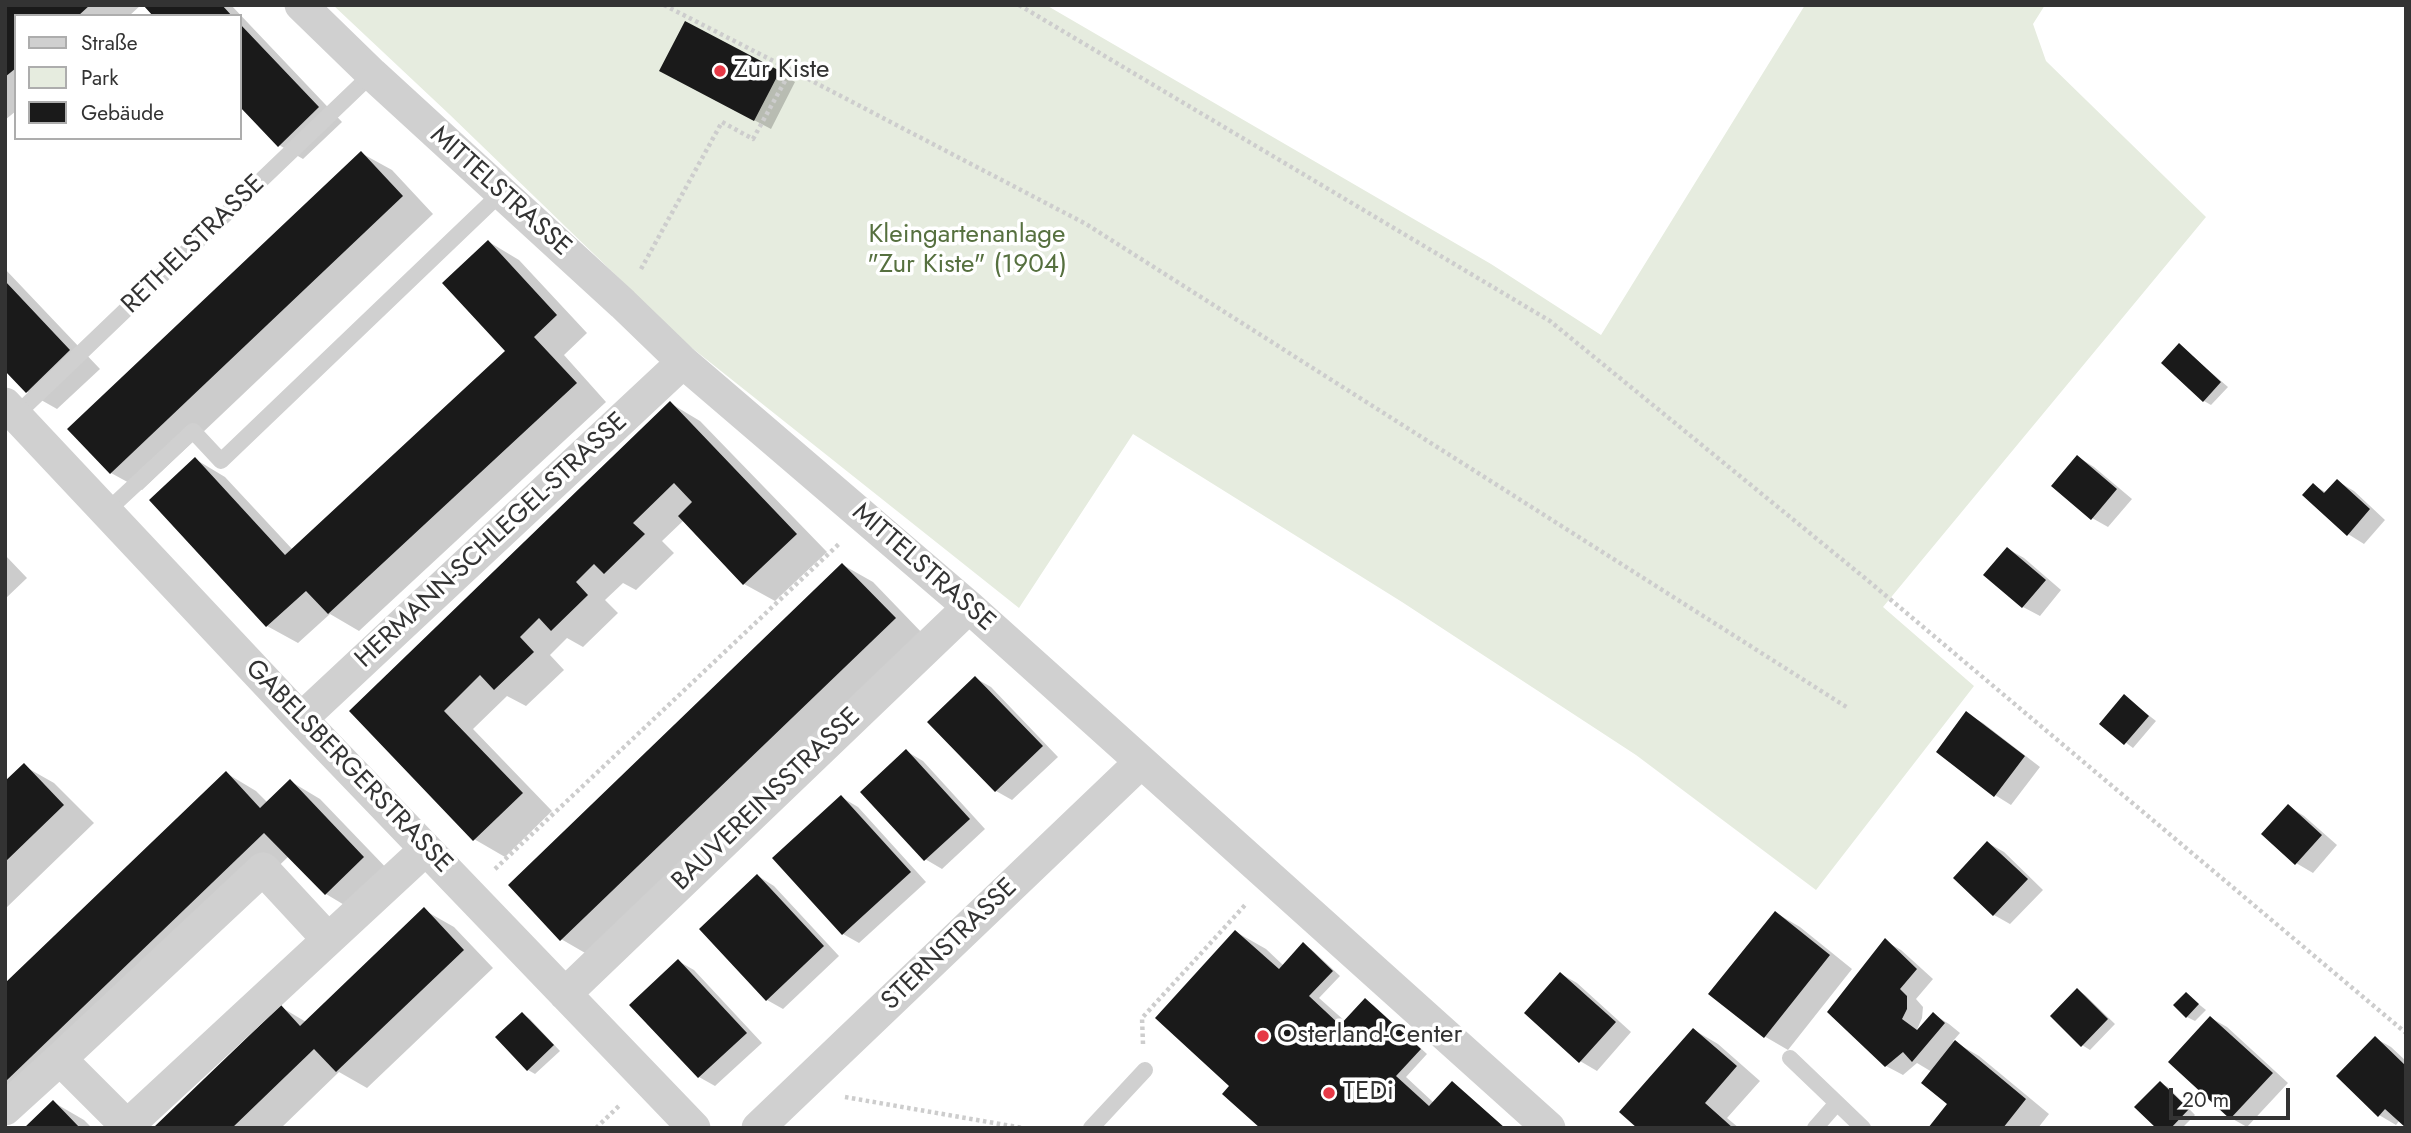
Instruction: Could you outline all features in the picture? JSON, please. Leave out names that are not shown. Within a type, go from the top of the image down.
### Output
[{"type":"street","name":"MITTELSTRASSE","points":[[302,5],[372,74],[683,362],[969,607],[1549,1128]]},
{"type":"street","name":"HERMANN-SCHLEGEL-STRASSE","points":[[301,719],[683,362]]},
{"type":"street","name":"GABELSBERGERSTRASSE","points":[[11,410],[301,719],[694,1128]]},
{"type":"street","name":"BAUVEREINSSTRASSE","points":[[565,994],[969,607]]},
{"type":"street","name":"STERNSTRASSE","points":[[758,1128],[1141,762]]},
{"type":"street","points":[[60,1059],[127,1126],[426,849]]},
{"type":"street","points":[[5,1109],[263,869],[327,938]]},
{"type":"lane","name":"RETHELSTRASSE","points":[[11,410],[372,74]]},
{"type":"lane","points":[[107,511],[193,431],[221,461],[501,193]]},
{"type":"lane","points":[[1790,1058],[1863,1128]]},
{"type":"lane","points":[[1091,1128],[1145,1070]]},
{"type":"lane","points":[[1815,1128],[1837,1103]]},
{"type":"path","points":[[664,5],[1086,224],[1848,708]]},
{"type":"path","points":[[1019,5],[1550,321],[1866,579],[2406,1032]]},
{"type":"path","points":[[623,304],[722,122],[753,139],[791,70]]},
{"type":"path","points":[[468,893],[866,519]]},
{"type":"path","points":[[1145,1070],[1142,1018],[1270,877]]},
{"type":"path","points":[[799,1089],[1023,1128]]},
{"type":"green space","name":"Kleingartenanlage \"Zur Kiste\" (1904)","points":[[333,5],[1046,5],[1491,264],[1601,335],[1805,5],[2045,5],[2033,24],[2046,61],[2206,217],[1883,607],[1974,686],[1816,890],[1636,755],[1402,602],[1133,434],[1019,608],[687,344]]},
{"type":"building","points":[[5,5],[90,5],[80,14],[14,14],[14,70],[5,77]]},
{"type":"building","points":[[143,5],[222,5],[230,14],[151,14]]},
{"type":"building","name":"Zur Kiste","points":[[685,21],[780,71],[754,121],[659,71]]},
{"type":"building","points":[[242,26],[319,107],[278,147],[242,109]]},
{"type":"building","points":[[361,151],[403,196],[110,474],[67,429]]},
{"type":"building","points":[[488,240],[557,315],[534,337],[577,383],[328,614],[306,591],[266,627],[149,500],[195,457],[285,555],[505,351],[442,283]]},
{"type":"building","points":[[5,281],[70,350],[26,393],[5,371]]},
{"type":"building","points":[[2179,343],[2221,382],[2203,402],[2161,363]]},
{"type":"building","points":[[670,401],[797,534],[743,585],[678,516],[692,502],[674,483],[633,523],[645,534],[604,574],[594,564],[576,582],[588,595],[551,631],[539,618],[520,637],[534,652],[494,690],[480,675],[444,711],[523,793],[473,841],[349,711]]},
{"type":"building","points":[[2077,455],[2117,489],[2091,520],[2051,486]]},
{"type":"building","points":[[2337,479],[2370,509],[2347,536],[2302,495],[2313,483],[2324,493]]},
{"type":"building","points":[[2007,547],[2046,580],[2022,608],[1983,575]]},
{"type":"building","points":[[842,563],[896,618],[560,941],[508,885]]},
{"type":"building","points":[[975,676],[1043,746],[995,792],[927,722]]},
{"type":"building","points":[[2124,694],[2149,716],[2124,745],[2099,724]]},
{"type":"building","points":[[1966,711],[2025,756],[1994,797],[1936,752]]},
{"type":"building","points":[[906,749],[970,819],[924,861],[860,792]]},
{"type":"building","points":[[24,763],[64,805],[5,862],[5,781]]},
{"type":"building","points":[[226,771],[260,808],[290,779],[364,857],[325,895],[264,833],[5,1082],[5,983]]},
{"type":"building","points":[[841,795],[911,872],[842,935],[772,858]]},
{"type":"building","points":[[2288,804],[2322,835],[2295,865],[2261,834]]},
{"type":"building","points":[[1987,841],[2028,879],[1993,916],[1953,878]]},
{"type":"building","points":[[757,874],[824,946],[766,1001],[699,929]]},
{"type":"building","points":[[424,907],[464,950],[336,1072],[314,1049],[232,1128],[153,1128],[281,1005],[300,1026]]},
{"type":"building","points":[[1775,911],[1830,955],[1764,1038],[1708,994]]},
{"type":"building","name":"Osterland-Center","points":[[1235,930],[1279,969],[1303,942],[1333,971],[1309,996],[1340,1025],[1365,998],[1421,1049],[1396,1076],[1429,1106],[1452,1081],[1505,1128],[1260,1128],[1222,1094],[1229,1086],[1155,1018]]},
{"type":"building","points":[[1885,938],[1917,969],[1900,989],[1907,996],[1907,1009],[1902,1019],[1917,1030],[1933,1012],[1945,1023],[1912,1062],[1903,1052],[1885,1067],[1827,1012]]},
{"type":"building","points":[[678,959],[747,1033],[698,1078],[629,1005]]},
{"type":"building","points":[[1560,972],[1616,1022],[1579,1063],[1524,1013]]},
{"type":"building","points":[[2077,988],[2108,1019],[2081,1047],[2050,1016]]},
{"type":"building","points":[[2186,992],[2199,1004],[2186,1018],[2173,1005]]},
{"type":"building","points":[[522,1012],[554,1045],[527,1071],[495,1037]]},
{"type":"building","points":[[2210,1016],[2273,1073],[2230,1119],[2168,1062]]},
{"type":"building","points":[[1693,1028],[1737,1066],[1705,1103],[1733,1128],[1637,1128],[1619,1112]]},
{"type":"building","points":[[2375,1036],[2406,1066],[2406,1128],[2385,1109],[2378,1117],[2336,1076]]},
{"type":"building","points":[[1955,1040],[2026,1099],[2003,1128],[1928,1128],[1947,1104],[1921,1083]]},
{"type":"building","points":[[2160,1081],[2189,1109],[2171,1128],[2156,1128],[2134,1107]]},
{"type":"building","points":[[53,1100],[80,1128],[24,1128]]},
{"type":"place","name":"Zur Kiste","points":[[720,71]]},
{"type":"place","name":"Osterland-Center","points":[[1263,1036]]},
{"type":"place","name":"TEDi","points":[[1329,1093]]}]
